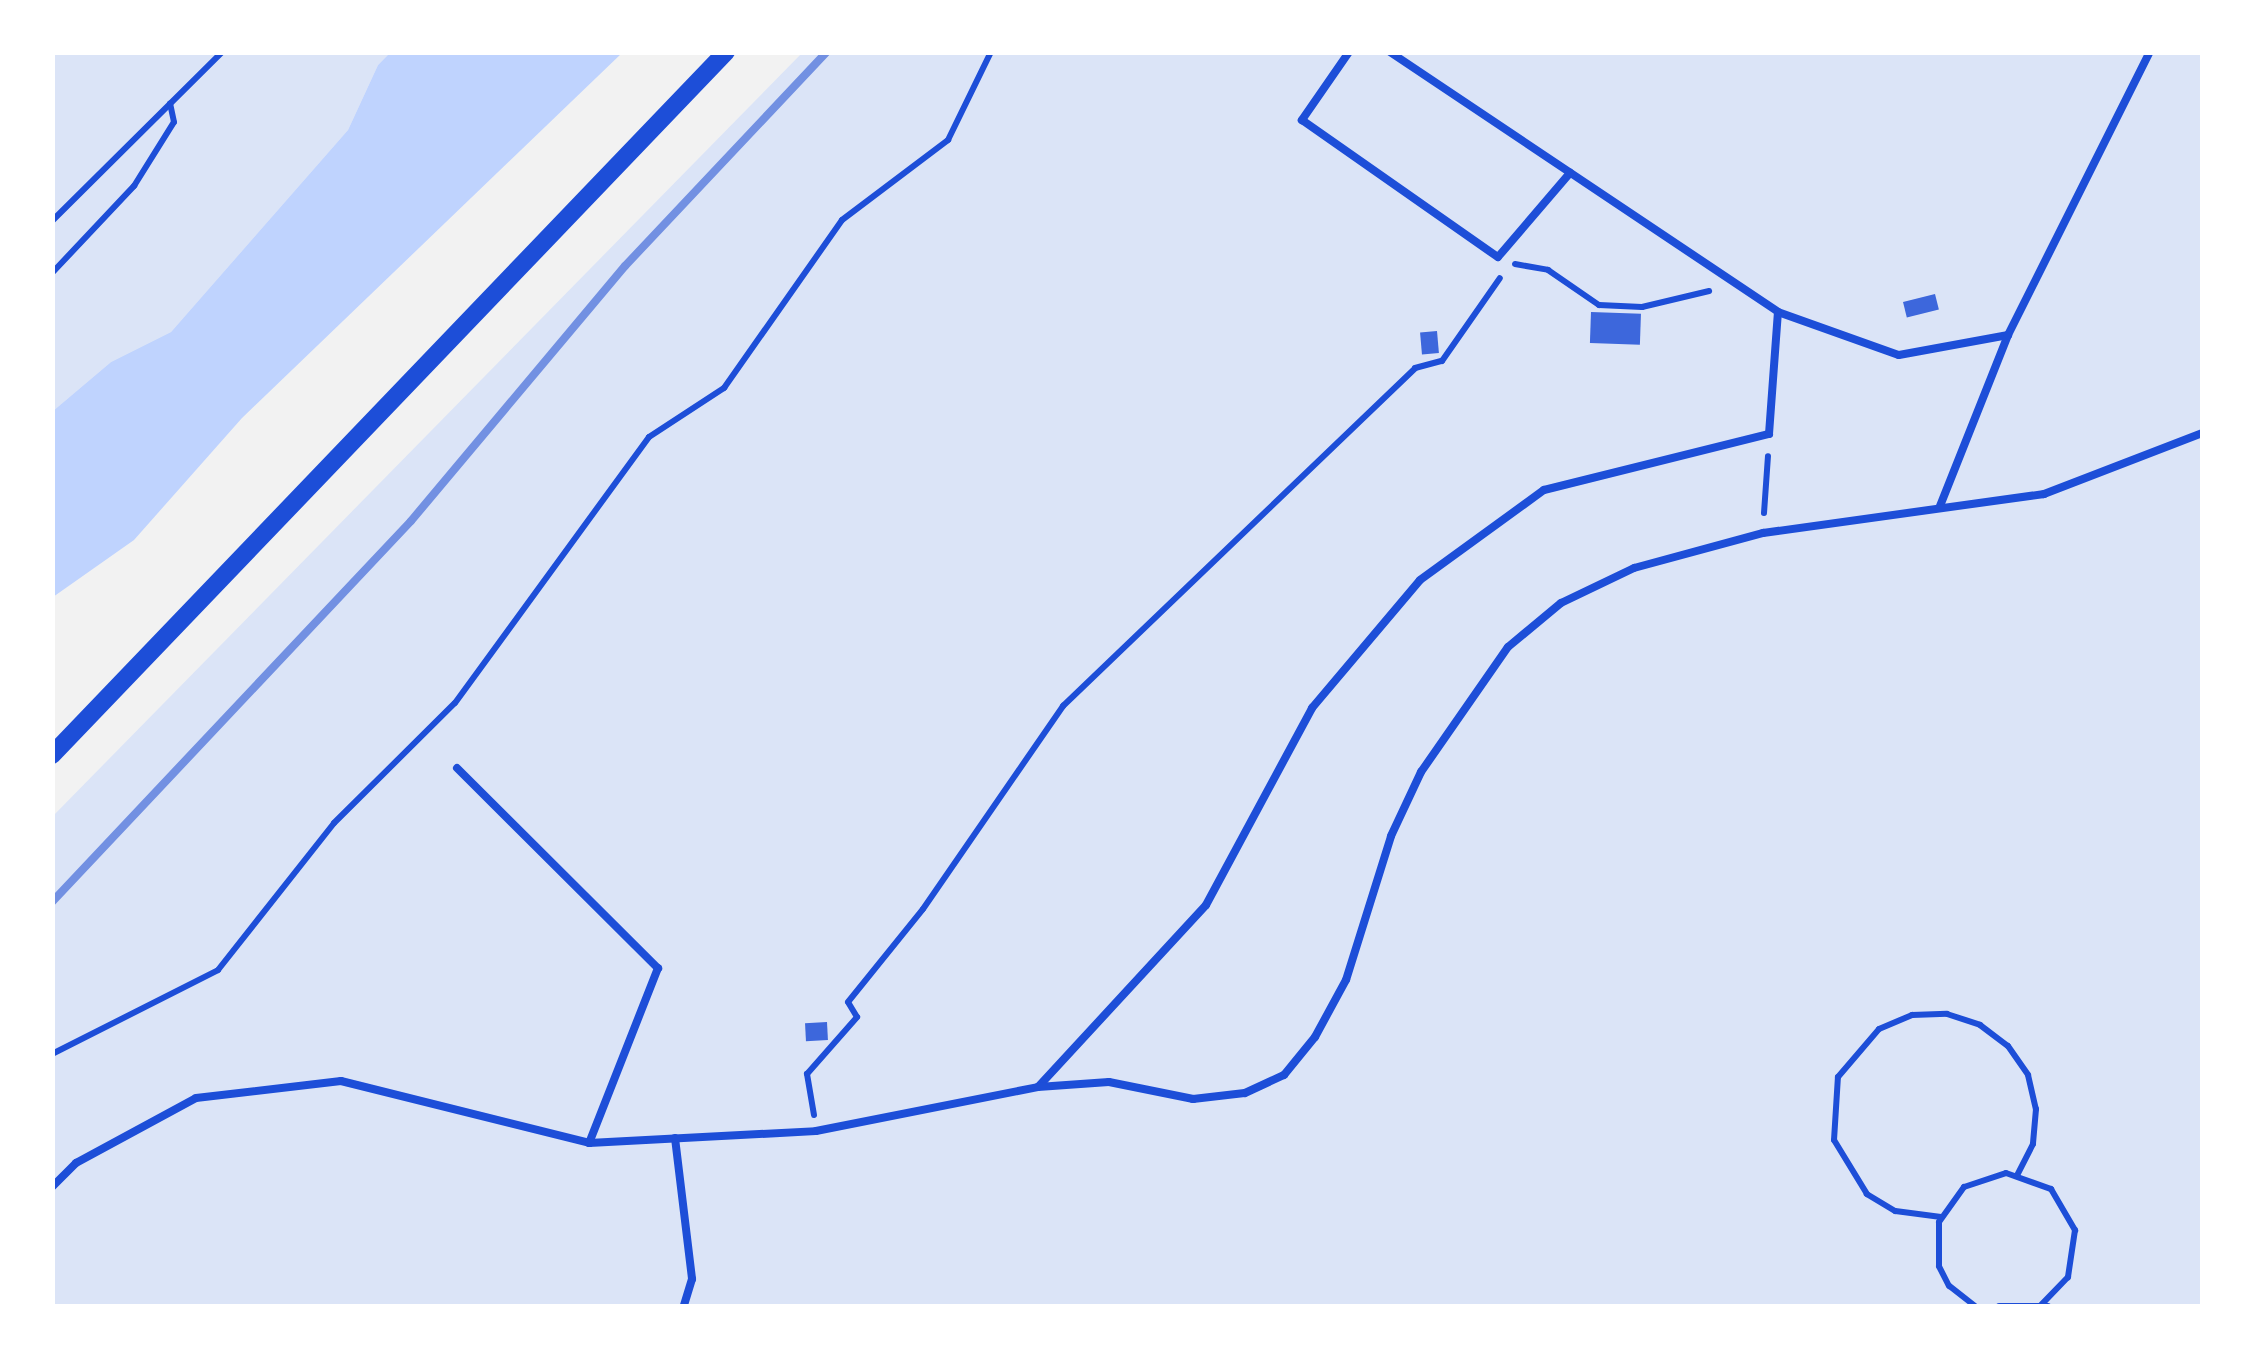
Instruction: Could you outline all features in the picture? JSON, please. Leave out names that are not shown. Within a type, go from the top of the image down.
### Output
[{"type":"street","points":[[52,754],[726,52]]},
{"type":"lane","points":[[1349,52],[1302,120],[1498,257],[1570,173]]},
{"type":"lane","points":[[1390,52],[1778,312],[1899,355],[2008,335]]},
{"type":"lane","points":[[1940,506],[2008,335],[2150,52]]},
{"type":"lane","points":[[1038,1087],[1206,905],[1312,708],[1420,580],[1544,490],[1769,434],[1778,312]]},
{"type":"lane","points":[[52,1186],[76,1163],[196,1098],[341,1082],[589,1144],[816,1130],[1038,1087],[1109,1082],[1193,1099],[1245,1093],[1284,1075],[1315,1038],[1346,980],[1392,836],[1420,772],[1508,647],[1562,603],[1634,568],[1763,533],[2044,494],[2202,434]]},
{"type":"lane","points":[[457,768],[658,968],[589,1144]]},
{"type":"lane","points":[[675,1138],[692,1279],[684,1306]]},
{"type":"path","points":[[52,220],[222,52]]},
{"type":"path","points":[[52,1054],[218,970],[334,823],[455,703],[650,437],[724,388],[842,220],[948,140],[991,52]]},
{"type":"path","points":[[52,273],[134,186],[174,122],[170,103]]},
{"type":"path","points":[[816,1130],[807,1074],[857,1017],[848,1002],[924,909],[1064,706],[1415,368],[1442,361],[1511,264],[1548,270],[1599,305],[1642,308],[1736,284]]},
{"type":"path","points":[[1763,533],[1769,434]]},
{"type":"path","points":[[1941,1217],[1895,1211],[1867,1194],[1834,1140],[1838,1077],[1879,1029],[1912,1015],[1947,1014],[1980,1025],[2008,1046],[2028,1075],[2036,1109],[2032,1144],[2017,1176]]},
{"type":"path","points":[[1975,1306],[1949,1286],[1939,1266],[1941,1217],[1964,1187],[1984,1177],[2017,1176],[2050,1190],[2075,1230],[2068,1277],[2045,1306],[1999,1306]]},
{"type":"shaded area","points":[[52,53],[391,53],[378,65],[348,130],[171,332],[111,362],[53,411]]},
{"type":"shaded area","points":[[802,53],[2202,53],[2202,1306],[53,1306],[52,817]]},
{"type":"water","points":[[391,52],[622,53],[242,418],[134,540],[53,597],[53,411],[111,362],[171,332],[348,130],[378,65]]},
{"type":"building","points":[[1935,294],[1939,310],[1907,318],[1903,302]]},
{"type":"building","points":[[1591,312],[1641,314],[1640,345],[1590,343]]},
{"type":"building","points":[[1437,331],[1439,353],[1422,354],[1420,332]]},
{"type":"building","points":[[827,1022],[828,1040],[806,1041],[805,1023]]},
{"type":"railway","points":[[52,902],[411,521],[625,266],[827,52]]}]
